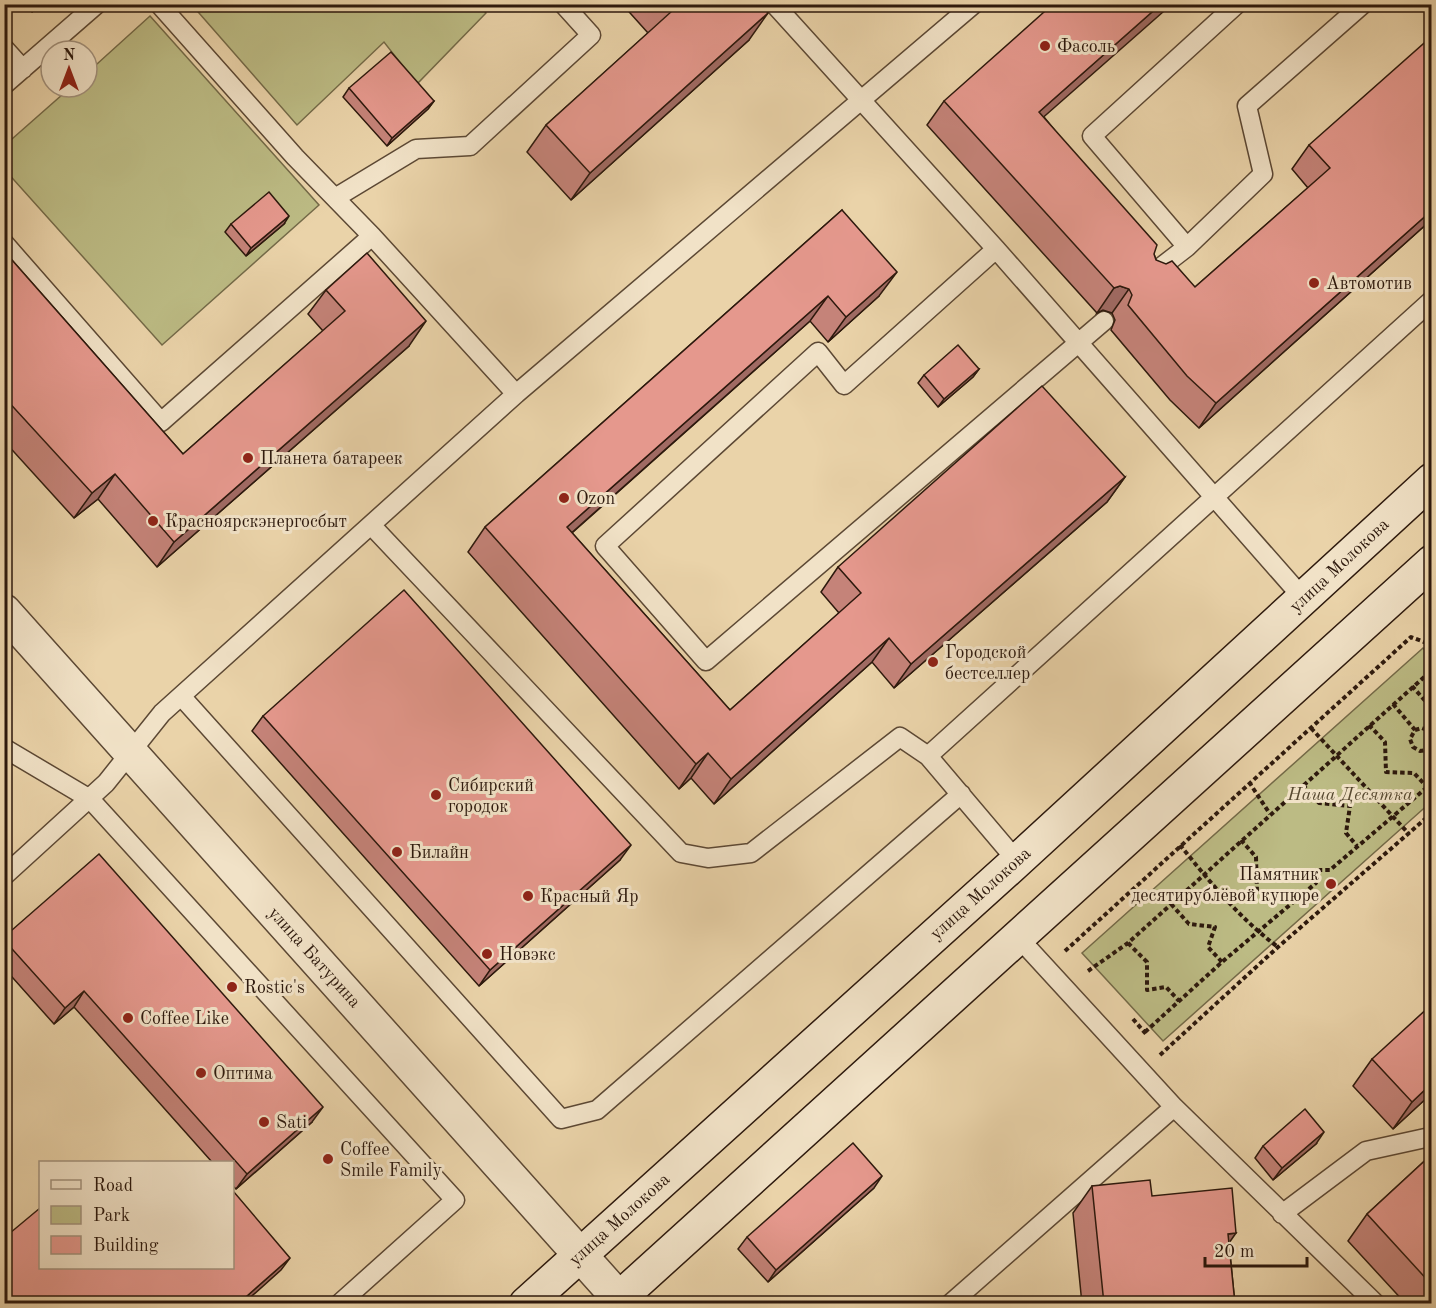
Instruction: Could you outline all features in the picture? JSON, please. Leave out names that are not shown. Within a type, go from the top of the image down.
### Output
[{"type":"main road","name":"улица Молокова","points":[[526,1304],[1017,861],[1431,480]]},
{"type":"main road","points":[[619,1302],[1017,936],[1429,570]]},
{"type":"main road","name":"улица Батурина","points":[[4,611],[518,1186],[581,1253],[619,1302]]},
{"type":"lane","points":[[4,85],[97,4]]},
{"type":"lane","points":[[159,4],[295,157],[372,236],[516,394]]},
{"type":"lane","points":[[335,198],[416,149],[470,146],[591,35],[563,4]]},
{"type":"lane","points":[[774,4],[996,249],[1303,598]]},
{"type":"lane","points":[[4,876],[90,799],[162,713],[516,394],[974,4]]},
{"type":"lane","points":[[1187,246],[1092,136],[1237,4]]},
{"type":"lane","points":[[1148,277],[1187,246],[1263,174],[1247,106],[1363,4]]},
{"type":"lane","points":[[4,48],[23,69]]},
{"type":"lane","points":[[4,243],[161,422],[372,236]]},
{"type":"lane","points":[[996,249],[844,385],[818,352],[605,546],[706,661],[1104,321]]},
{"type":"lane","points":[[928,756],[1431,300]]},
{"type":"lane","points":[[371,525],[681,853],[708,858],[751,853],[900,737],[928,756],[1017,861]]},
{"type":"lane","points":[[181,696],[561,1119],[597,1110],[961,794]]},
{"type":"lane","points":[[4,748],[90,799],[455,1200],[339,1304]]},
{"type":"lane","points":[[1017,936],[1148,1080],[1366,1300]]},
{"type":"lane","points":[[950,1304],[1174,1107]]},
{"type":"lane","points":[[1282,1214],[1366,1151],[1431,1137]]},
{"type":"path","points":[[1047,968],[1411,637],[1431,645]]},
{"type":"path","points":[[1088,971],[1128,943],[1431,670]]},
{"type":"path","points":[[1412,686],[1431,705]]},
{"type":"path","points":[[1393,704],[1415,730]]},
{"type":"path","points":[[1369,725],[1385,742],[1386,772],[1414,773],[1427,787]]},
{"type":"path","points":[[1311,728],[1408,834]]},
{"type":"path","points":[[1430,750],[1420,751],[1413,747],[1410,740],[1415,730],[1422,728],[1431,732]]},
{"type":"path","points":[[1249,782],[1270,814]]},
{"type":"path","points":[[1145,1032],[1222,962],[1316,883],[1314,878],[1320,870],[1330,870],[1431,783]]},
{"type":"path","points":[[1303,785],[1319,803],[1350,806],[1346,833],[1357,846]]},
{"type":"path","points":[[1148,1080],[1159,1056],[1278,947],[1431,813]]},
{"type":"path","points":[[1241,840],[1256,857],[1257,892],[1288,895],[1293,902]]},
{"type":"path","points":[[1180,845],[1203,874],[1258,932],[1278,947]]},
{"type":"path","points":[[1171,904],[1189,924],[1215,927],[1208,946],[1222,962]]},
{"type":"path","points":[[1128,943],[1147,962],[1148,990],[1166,987],[1179,1001]]},
{"type":"green space","points":[[479,4],[486,13],[417,84],[384,42],[297,125],[192,5]]},
{"type":"green space","points":[[150,16],[319,205],[162,345],[5,170],[4,146],[57,99],[99,99],[99,62]]},
{"type":"green space","name":"Наша Десятка","points":[[1423,648],[1431,657],[1431,802],[1163,1041],[1082,953]]},
{"type":"building","points":[[666,4],[761,4],[768,13],[590,173],[546,125],[672,11]]},
{"type":"building","points":[[1053,4],[1161,4],[1039,112],[1157,245],[1154,254],[1156,260],[1166,264],[1172,261],[1195,287],[1330,168],[1309,145],[1431,37],[1431,211],[1216,403],[1187,376],[1128,305],[1132,295],[1129,289],[1120,286],[1114,288],[944,101]]},
{"type":"building","points":[[391,52],[434,101],[392,138],[349,88]]},
{"type":"building","points":[[269,192],[289,216],[251,248],[231,224]]},
{"type":"building","points":[[842,210],[897,272],[846,317],[828,296],[567,527],[730,710],[861,593],[838,567],[1042,386],[1125,477],[911,664],[889,638],[731,779],[708,753],[696,764],[485,527]]},
{"type":"building","points":[[4,251],[183,454],[345,311],[326,290],[367,253],[426,321],[174,542],[115,474],[92,493],[4,397]]},
{"type":"building","points":[[958,345],[979,369],[944,399],[924,375]]},
{"type":"building","name":"Сибирский городок","points":[[404,590],[631,845],[490,970],[263,716]]},
{"type":"building","name":"Оптима","points":[[99,854],[323,1107],[247,1174],[84,991],[65,1008],[4,940],[4,937]]},
{"type":"building","points":[[1431,1005],[1431,1084],[1412,1102],[1372,1059]]},
{"type":"building","points":[[1305,1109],[1324,1132],[1282,1168],[1263,1146]]},
{"type":"building","points":[[853,1143],[882,1176],[776,1270],[747,1237]]},
{"type":"building","points":[[1431,1155],[1431,1284],[1367,1214]]},
{"type":"building","points":[[1150,1180],[1152,1196],[1232,1188],[1236,1233],[1228,1234],[1235,1304],[1104,1304],[1092,1186]]},
{"type":"building","points":[[234,1192],[290,1258],[238,1304],[4,1304],[4,1238],[39,1209],[39,1269],[234,1269]]},
{"type":"place","name":"Фасоль","points":[[1045,46]]},
{"type":"place","name":"Автомотив","points":[[1314,283]]},
{"type":"place","name":"Планета батареек","points":[[248,458]]},
{"type":"place","name":"Ozon","points":[[564,498]]},
{"type":"place","name":"Красноярскэнергосбыт","points":[[153,521]]},
{"type":"place","name":"Городской бестселлер","points":[[933,662]]},
{"type":"place","name":"Сибирский городок","points":[[436,795]]},
{"type":"place","name":"Билайн","points":[[397,852]]},
{"type":"place","name":"Памятник десятирублёвой купюре","points":[[1331,884]]},
{"type":"place","name":"Красный Яр","points":[[528,896]]},
{"type":"place","name":"Новэкс","points":[[487,954]]},
{"type":"place","name":"Rostic's","points":[[232,987]]},
{"type":"place","name":"Coffee Like","points":[[128,1018]]},
{"type":"place","name":"Оптима","points":[[201,1073]]},
{"type":"place","name":"Sati","points":[[264,1122]]},
{"type":"place","name":"Coffee Smile Family","points":[[328,1159]]}]
